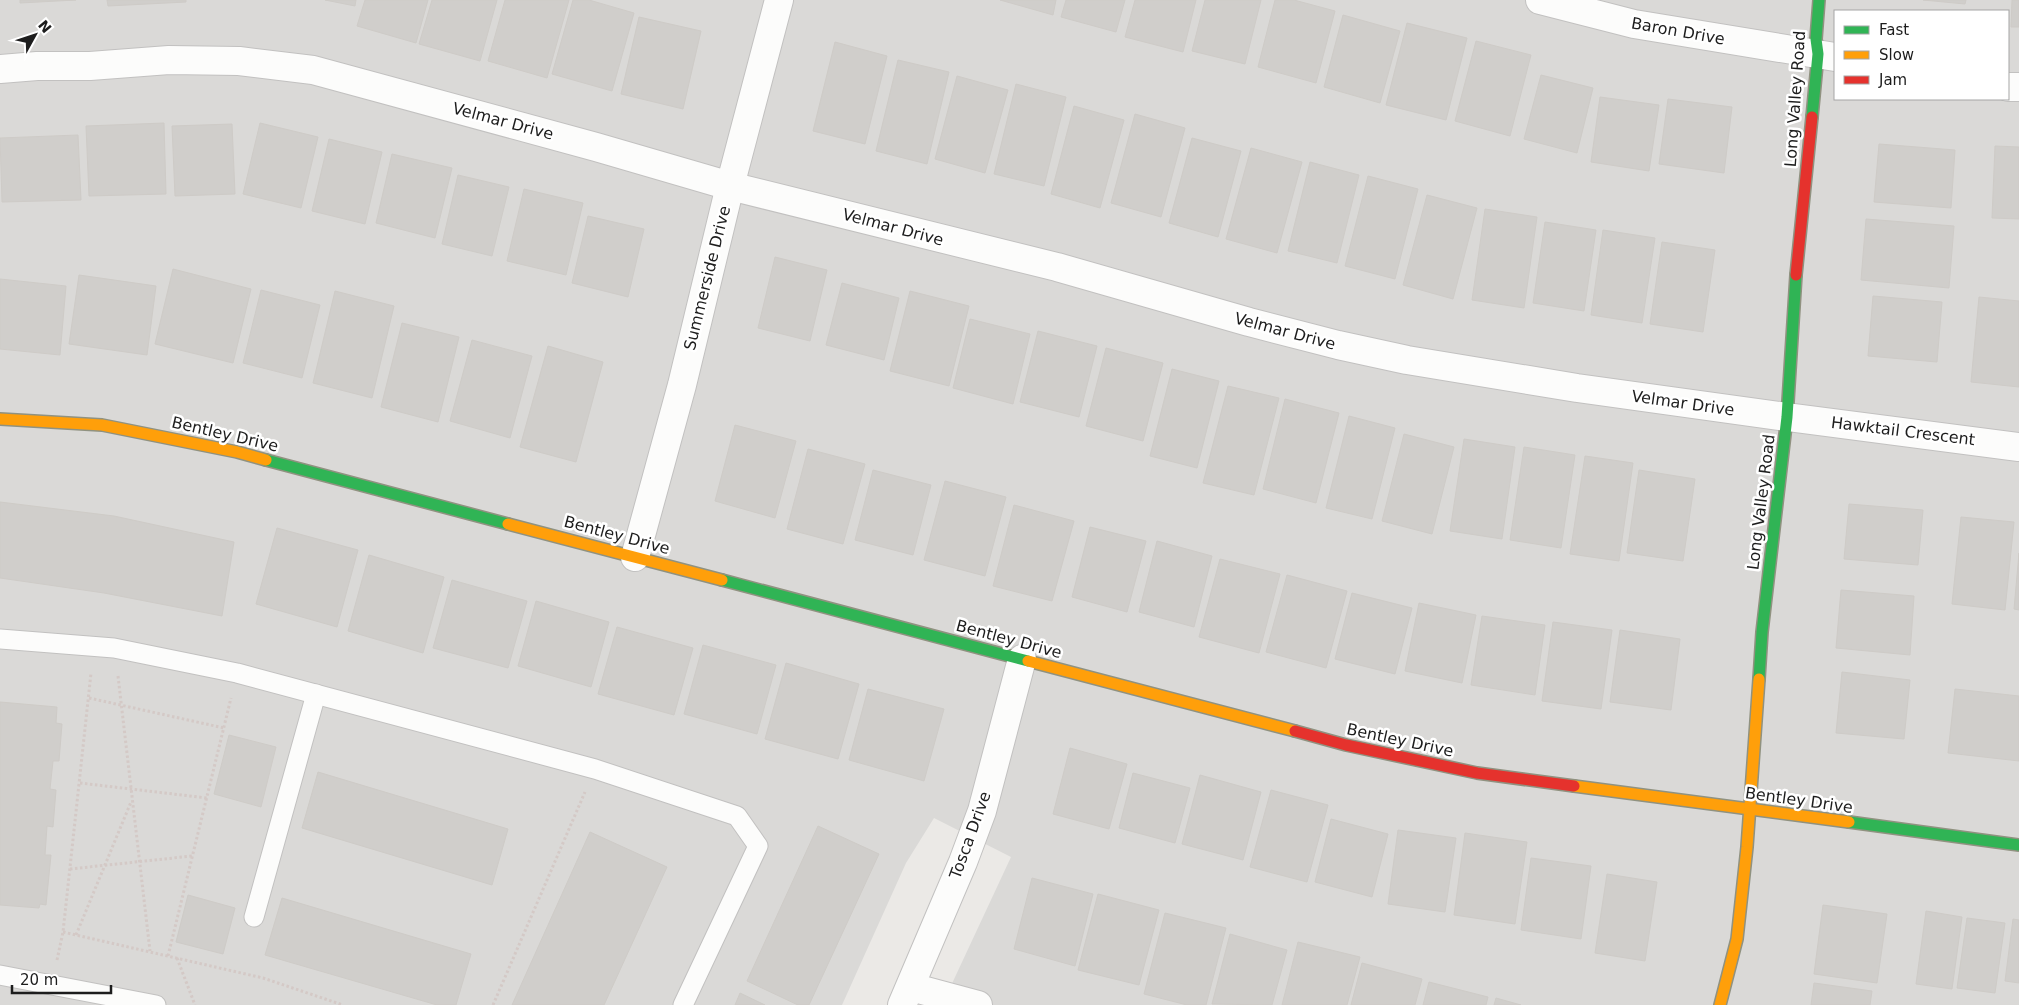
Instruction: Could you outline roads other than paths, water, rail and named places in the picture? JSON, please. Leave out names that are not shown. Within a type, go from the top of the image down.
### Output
[{"type":"street","name":"Summerside Drive","points":[[635,557],[682,385],[730,186],[780,0]]},
{"type":"street","name":"Baron Drive","points":[[1540,0],[1634,24],[1827,56]]},
{"type":"street","name":"Long Valley Road","points":[[1720,1005],[1737,939],[1747,847],[1762,632],[1787,417],[1797,259],[1827,56],[1816,39],[1818,0]]},
{"type":"street","name":"Velmar Drive","points":[[0,69],[37,66],[90,66],[168,60],[213,60],[239,61],[313,70],[596,147],[730,186],[1057,267],[1338,346],[1511,377],[1787,417]]},
{"type":"street","name":"Hawktail Crescent","points":[[1787,417],[2019,447]]},
{"type":"street","name":"Bentley Drive","points":[[0,419],[102,425],[237,452],[1346,746],[1477,773],[2019,845]]},
{"type":"street","name":"Tosca Drive","points":[[906,996],[963,862],[982,811],[1022,659]]},
{"type":"street","points":[[906,996],[978,1005]]},
{"type":"lane","points":[[0,640],[114,648],[237,673],[595,769],[737,816],[758,846],[683,1005]]},
{"type":"lane","points":[[254,917],[316,694]]},
{"type":"lane","points":[[0,975],[156,1005]]}]
